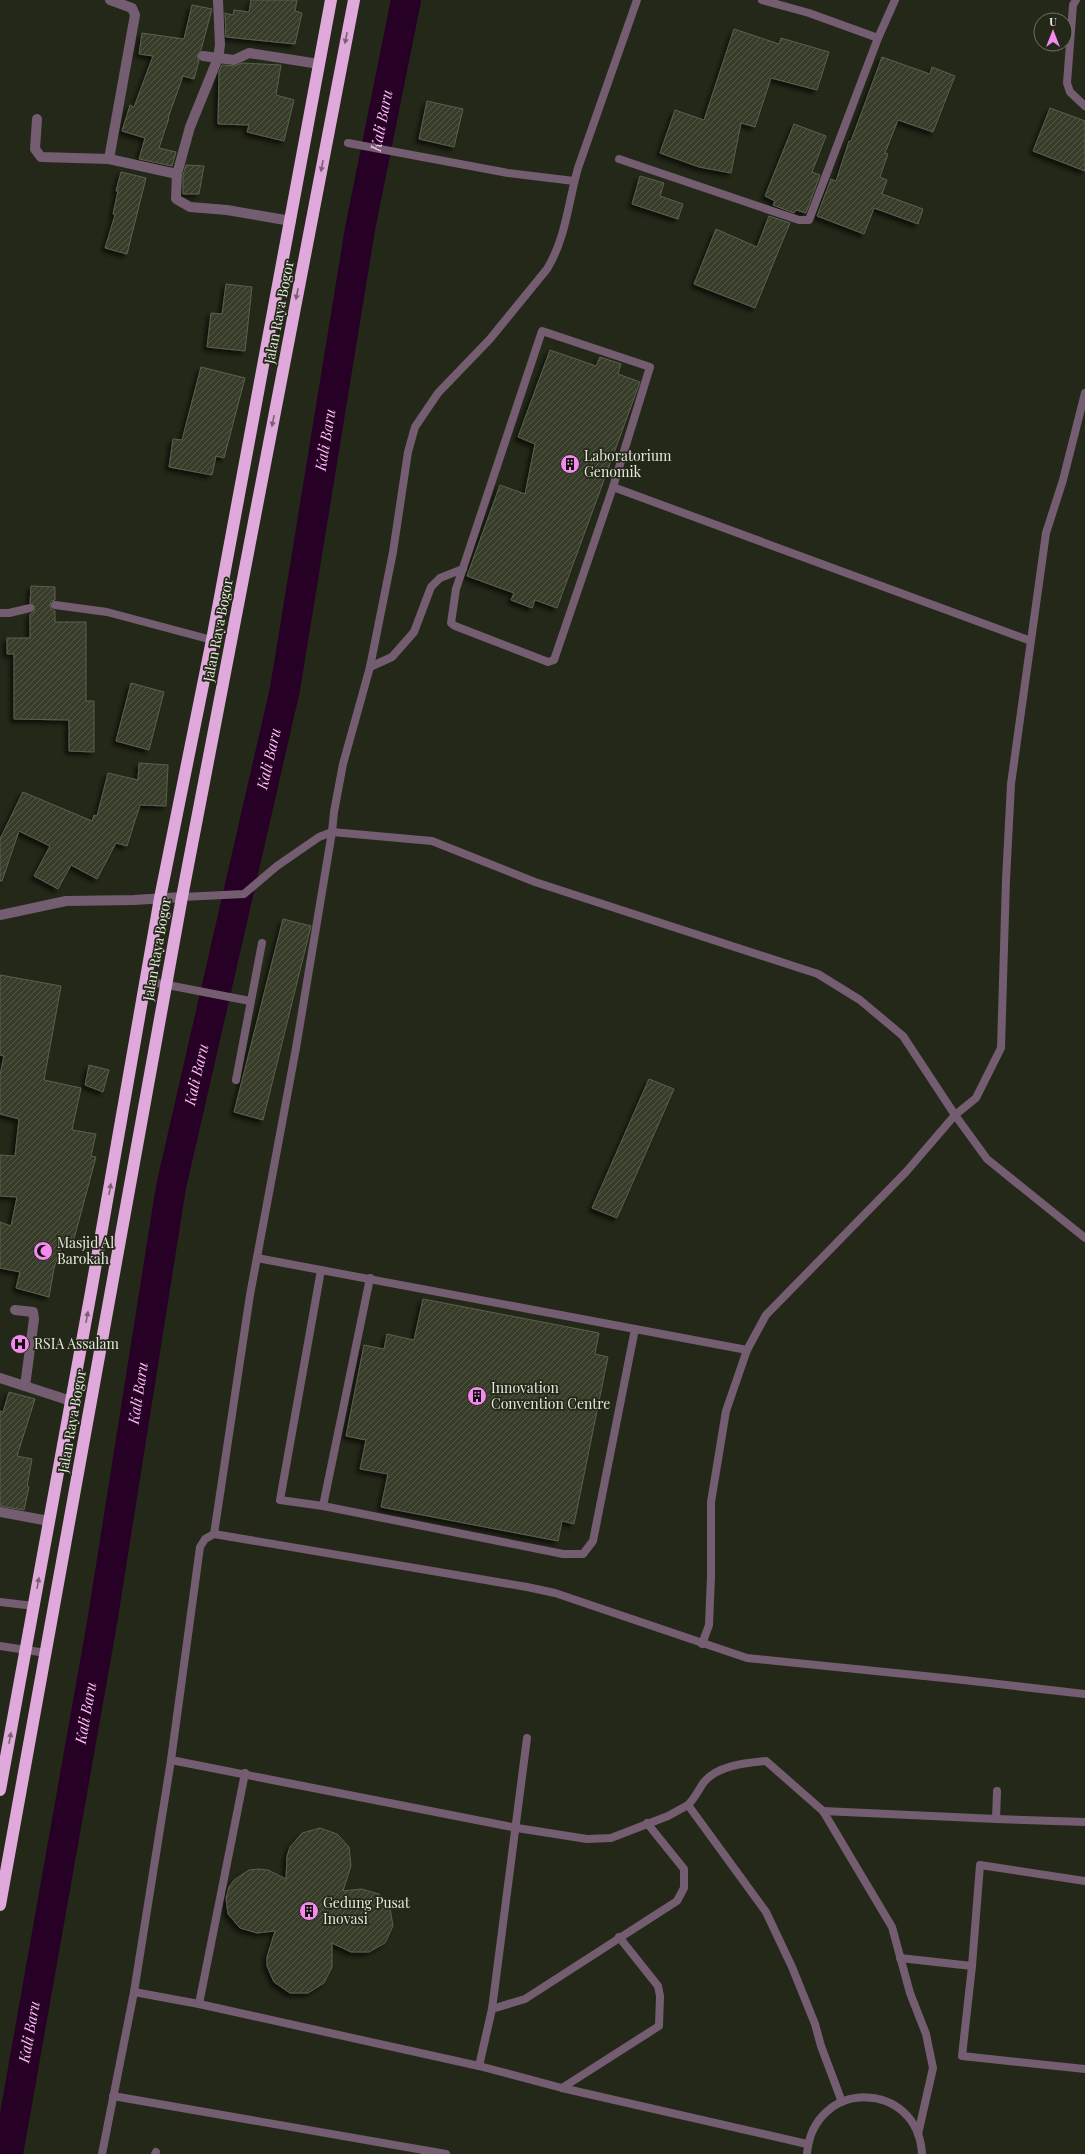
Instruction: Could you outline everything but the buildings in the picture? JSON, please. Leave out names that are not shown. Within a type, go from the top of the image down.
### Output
[{"type":"highway","name":"Jalan Raya Bogor","points":[[0,1790],[2,1766],[26,1650],[147,981],[160,898],[212,640],[331,0]]},
{"type":"highway","name":"Jalan Raya Bogor","points":[[0,1905],[182,897],[354,0]]},
{"type":"street","points":[[109,159],[134,15],[132,8],[110,0]]},
{"type":"street","points":[[218,0],[220,45],[218,58],[196,109],[177,174],[176,199],[190,207],[227,210],[291,221]]},
{"type":"street","points":[[203,56],[234,60],[249,53],[319,64]]},
{"type":"street","points":[[37,120],[35,149],[41,157],[109,159],[177,174]]},
{"type":"street","points":[[0,915],[66,901],[182,897]]},
{"type":"street","points":[[16,1310],[33,1312],[34,1319],[25,1386]]},
{"type":"street","points":[[0,1378],[71,1400]]},
{"type":"street","points":[[0,1512],[49,1521]]},
{"type":"lane","points":[[214,1534],[257,1258],[296,1048],[332,832],[334,812],[343,764],[370,667],[393,552],[408,452],[415,428],[438,393],[490,339],[547,270],[564,232],[574,182],[637,0]]},
{"type":"lane","points":[[762,0],[809,13],[878,38]]},
{"type":"lane","points":[[619,159],[799,220],[809,220],[878,38],[895,0]]},
{"type":"lane","points":[[1076,0],[1073,5],[1067,84],[1070,92],[1085,106]]},
{"type":"lane","points":[[351,143],[508,173],[574,182]]},
{"type":"lane","points":[[542,331],[650,367],[612,487],[554,660],[548,662],[455,626],[451,623],[456,589],[542,331]]},
{"type":"lane","points":[[702,1644],[709,1625],[711,1576],[711,1502],[726,1411],[747,1350],[766,1315],[906,1172],[955,1115],[976,1098],[1001,1048],[1006,880],[1011,784],[1046,533],[1064,480],[1085,393]]},
{"type":"lane","points":[[612,487],[1031,641]]},
{"type":"lane","points":[[370,667],[392,657],[414,632],[431,587],[440,578],[463,569]]},
{"type":"lane","points":[[55,605],[107,612],[212,640]]},
{"type":"lane","points":[[0,613],[9,613],[30,608]]},
{"type":"lane","points":[[182,897],[220,895],[240,896],[276,866],[319,837],[332,832],[432,841],[535,882],[818,974],[860,1000],[903,1036],[955,1115],[987,1160],[1085,1238]]},
{"type":"lane","points":[[236,1080],[262,942]]},
{"type":"lane","points":[[147,981],[250,1001]]},
{"type":"lane","points":[[257,1258],[747,1350]]},
{"type":"lane","points":[[321,1270],[280,1500],[323,1506],[563,1554],[583,1554],[593,1541],[635,1329]]},
{"type":"lane","points":[[323,1506],[370,1278]]},
{"type":"lane","points":[[102,2154],[134,1992],[171,1760],[200,1547],[205,1539],[214,1534],[527,1586],[555,1593],[746,1658],[1085,1694]]},
{"type":"lane","points":[[0,1602],[34,1606]]},
{"type":"lane","points":[[0,1646],[46,1653]]},
{"type":"lane","points":[[479,2066],[492,2009],[517,1828],[527,1738]]},
{"type":"lane","points":[[171,1760],[245,1773],[517,1828],[587,1839],[611,1838],[668,1816],[688,1805],[698,1793],[705,1781],[718,1772],[738,1764],[766,1761],[824,1811],[892,1927],[910,1993],[926,2034],[933,2068],[918,2134]]},
{"type":"lane","points":[[199,2004],[245,1773]]},
{"type":"lane","points":[[996,1819],[997,1791]]},
{"type":"lane","points":[[688,1805],[766,1912],[792,1967],[815,2024],[821,2046],[842,2102]]},
{"type":"lane","points":[[824,1811],[1085,1822]]},
{"type":"lane","points":[[492,2009],[525,1999],[677,1901],[684,1888],[684,1869],[647,1823]]},
{"type":"lane","points":[[1085,1881],[980,1865],[972,1966],[962,2056],[1085,2069]]},
{"type":"lane","points":[[562,2088],[659,2026],[660,1996],[658,1986],[619,1937]]},
{"type":"lane","points":[[900,1958],[972,1966]]},
{"type":"lane","points":[[134,1992],[199,2004],[479,2066],[562,2088],[807,2144]]},
{"type":"lane","points":[[114,2096],[446,2154]]},
{"type":"lane","points":[[806,2154],[807,2144],[817,2121],[826,2111],[842,2102],[861,2097],[886,2101],[906,2114],[918,2134],[922,2154]]},
{"type":"waterway","name":"Kali Baru","points":[[8,2154],[102,1623],[171,1187],[285,689],[360,229],[406,0]]},
{"type":"place","name":"Laboratorium Genomik","points":[[570,464]]},
{"type":"place","name":"Masjid Al Barokah","points":[[43,1251]]},
{"type":"place","name":"RSIA Assalam","points":[[20,1344]]},
{"type":"place","name":"Innovation Convention Centre","points":[[477,1396]]},
{"type":"place","name":"Gedung Pusat Inovasi","points":[[309,1911]]}]
